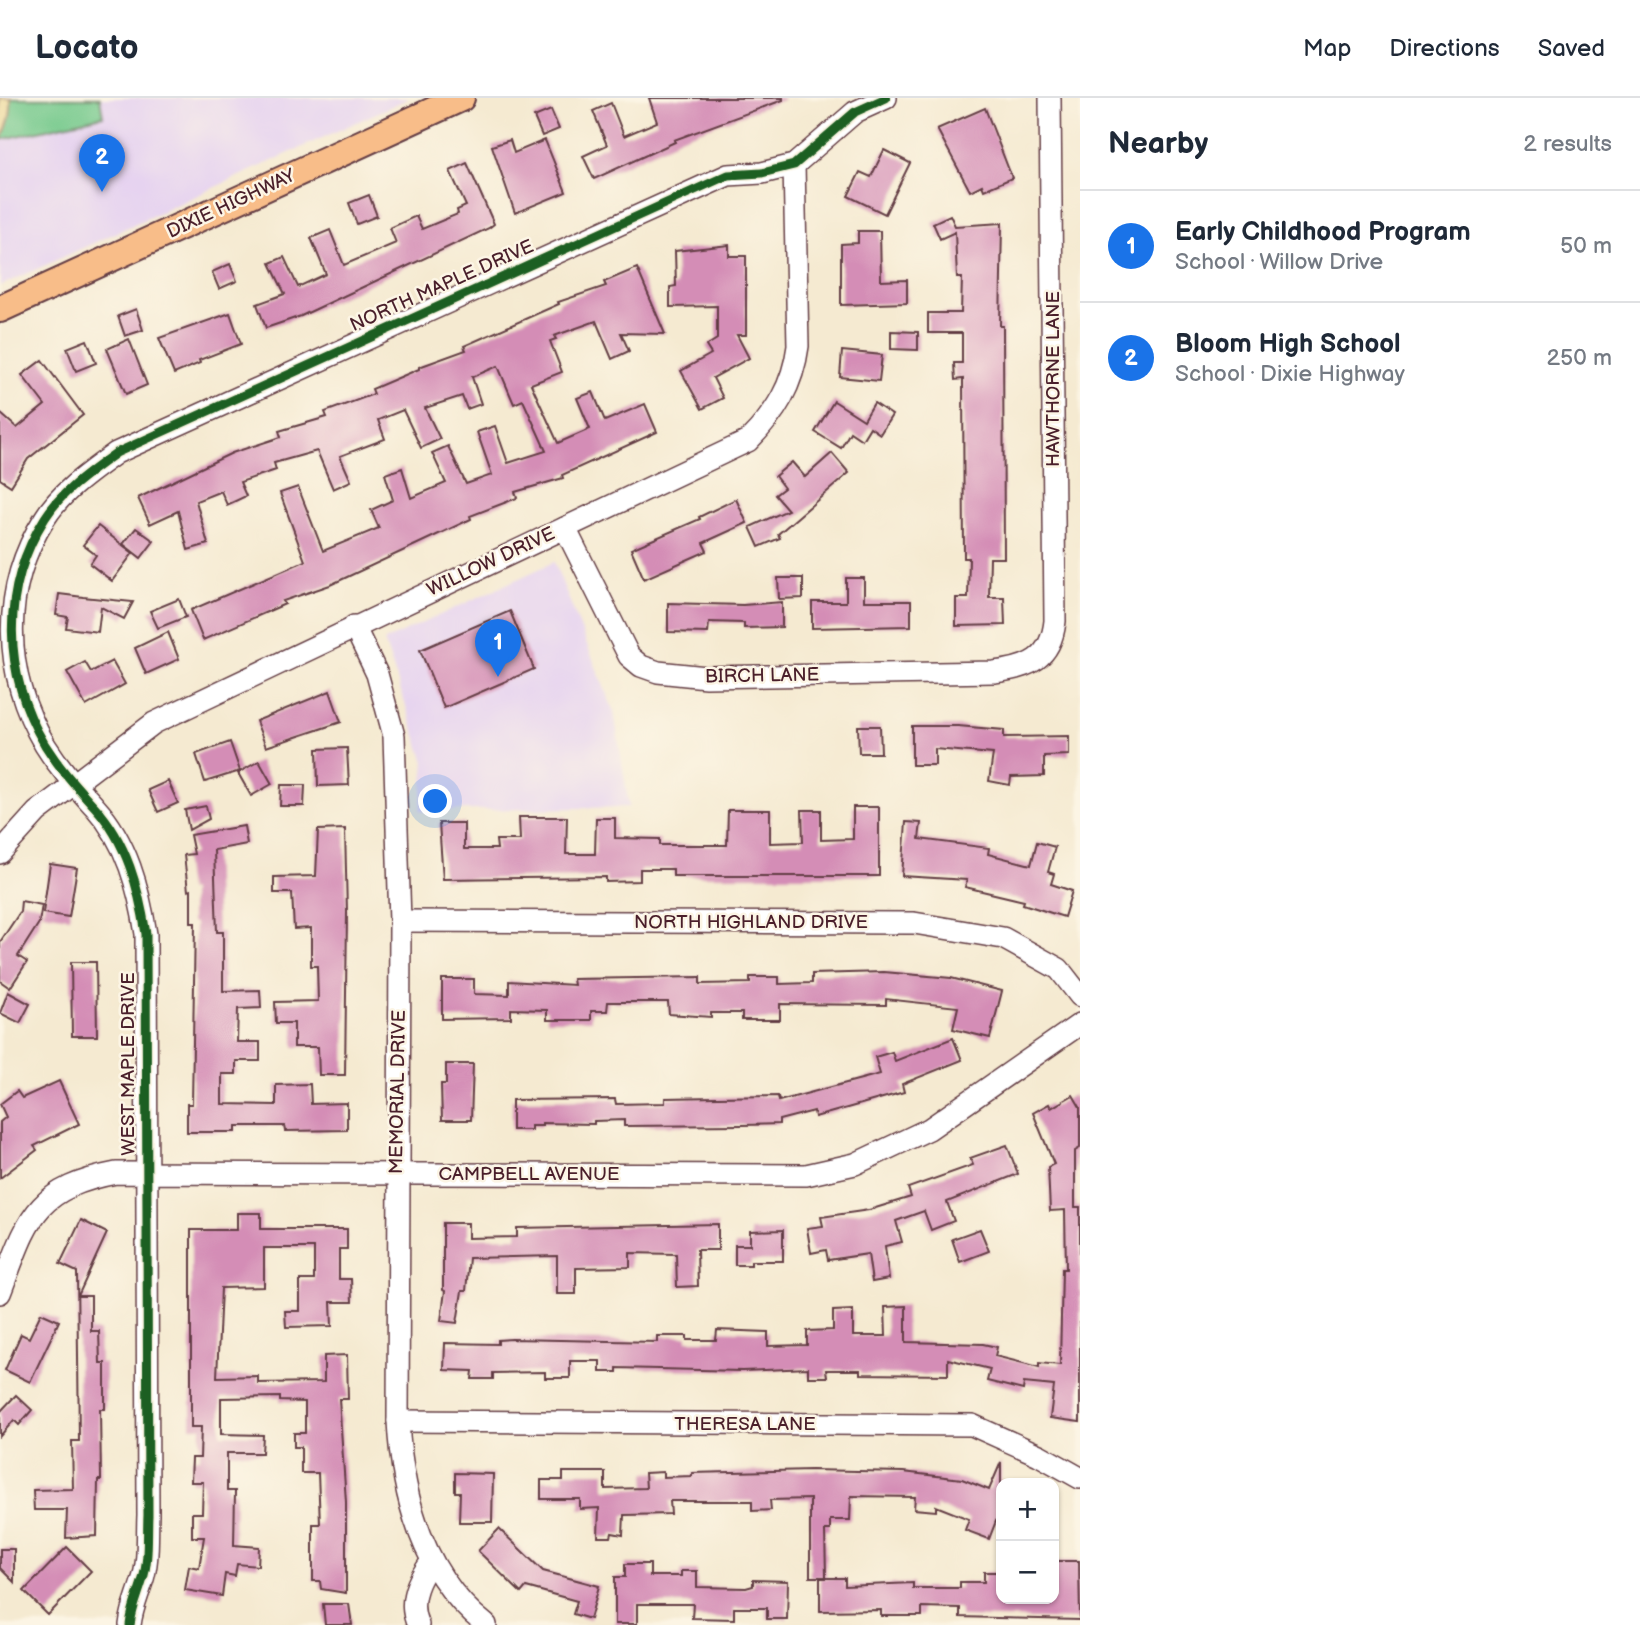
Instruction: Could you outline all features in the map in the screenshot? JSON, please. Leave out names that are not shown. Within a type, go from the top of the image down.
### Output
[{"type":"main road","name":"DIXIE HIGHWAY","points":[[0,309],[461,98]]},
{"type":"street","name":"NORTH MAPLE DRIVE","points":[[34,540],[46,517],[79,480],[116,453],[728,175],[762,173],[794,165],[855,113],[886,98]]},
{"type":"street","name":"HAWTHORNE LANE","points":[[1042,657],[1053,635],[1055,621],[1050,98]]},
{"type":"street","name":"WILLOW DRIVE","points":[[0,853],[37,812],[154,723],[748,441],[767,422],[783,398],[795,370],[798,346],[794,165]]},
{"type":"street","name":"BIRCH LANE","points":[[565,528],[629,656],[641,666],[657,672],[706,677],[995,672],[1029,665],[1042,657]]},
{"type":"street","name":"WEST MAPLE DRIVE","points":[[34,540],[20,569],[13,602],[13,664],[25,702],[44,744],[71,784],[97,808],[131,867],[141,899],[146,934],[145,1173],[150,1228],[147,1557],[143,1581],[132,1604],[130,1625]]},
{"type":"street","name":"MEMORIAL DRIVE","points":[[354,626],[377,674],[394,736],[400,921],[400,1461],[408,1500],[432,1561],[454,1592],[486,1625]]},
{"type":"street","name":"NORTH HIGHLAND DRIVE","points":[[400,921],[914,923],[1003,938],[1059,969],[1080,996]]},
{"type":"street","name":"CAMPBELL AVENUE","points":[[0,1293],[26,1226],[43,1203],[64,1187],[87,1178],[116,1173],[806,1175],[855,1164],[929,1129],[1080,1024]]},
{"type":"street","name":"THERESA LANE","points":[[398,1421],[972,1425],[1039,1455],[1080,1478]]},
{"type":"street","points":[[418,1625],[414,1599],[419,1577],[432,1561]]},
{"type":"shaded area","points":[[0,98],[409,98],[0,286]]},
{"type":"shaded area","points":[[554,562],[614,712],[629,807],[420,811],[425,762],[384,641]]},
{"type":"green space","points":[[0,98],[100,98],[103,116],[0,140]]},
{"type":"sand","points":[[0,98],[11,98],[11,104],[9,120],[0,140]]},
{"type":"building","points":[[649,98],[783,100],[674,140],[675,142],[594,179],[583,156],[607,145],[593,111],[611,103],[624,136],[657,122]]},
{"type":"building","points":[[985,108],[1012,178],[984,190],[982,185],[970,191],[937,129]]},
{"type":"building","points":[[551,110],[559,129],[542,136],[534,117]]},
{"type":"building","points":[[510,140],[514,153],[545,140],[566,192],[515,213],[492,146]]},
{"type":"building","points":[[884,150],[910,163],[885,214],[848,196],[860,172],[871,177]]},
{"type":"building","points":[[467,163],[494,224],[301,316],[266,328],[257,304],[285,294],[270,263],[284,257],[298,287],[326,274],[311,238],[330,230],[344,265],[396,243],[390,228],[416,216],[422,229],[458,214],[457,210],[466,206],[450,171]]},
{"type":"building","points":[[369,195],[377,216],[357,224],[349,203]]},
{"type":"building","points":[[950,215],[955,226],[1002,223],[1000,326],[1003,326],[1004,558],[990,558],[989,597],[1004,597],[1005,625],[956,626],[956,598],[968,598],[969,558],[964,558],[963,379],[955,380],[954,363],[962,363],[962,333],[928,333],[928,313],[961,313],[962,278],[957,278],[955,232],[940,239],[933,223]]},
{"type":"building","points":[[858,231],[880,231],[881,281],[907,280],[907,303],[841,305],[841,244],[858,243]]},
{"type":"building","points":[[729,245],[729,256],[746,256],[746,335],[737,335],[749,358],[713,378],[723,398],[702,409],[681,371],[711,354],[706,346],[717,339],[717,306],[670,307],[670,287],[676,286],[675,251]]},
{"type":"building","points":[[230,264],[237,281],[219,289],[212,272]]},
{"type":"building","points":[[637,268],[665,334],[621,333],[629,351],[612,359],[596,321],[554,336],[556,339],[550,341],[562,372],[531,384],[558,443],[590,429],[577,398],[593,392],[605,421],[645,404],[657,432],[562,475],[563,478],[515,492],[517,498],[470,516],[471,519],[330,585],[283,601],[285,604],[203,640],[191,610],[305,561],[280,493],[298,487],[323,551],[379,528],[371,510],[393,500],[385,474],[402,468],[411,498],[446,483],[432,453],[448,446],[466,484],[492,475],[477,432],[495,426],[508,463],[546,451],[523,400],[514,404],[498,366],[472,377],[481,404],[467,409],[462,396],[425,408],[440,439],[421,448],[403,410],[378,420],[385,439],[340,456],[351,481],[333,489],[317,451],[274,463],[276,470],[240,482],[246,496],[227,505],[221,491],[196,501],[208,544],[188,550],[178,511],[150,524],[138,498],[232,453],[281,437],[279,431],[327,417],[325,412],[374,394],[372,389],[419,367],[466,350],[464,346],[559,304],[558,302],[606,286],[604,282]]},
{"type":"building","points":[[136,309],[143,330],[125,336],[118,316]]},
{"type":"building","points":[[230,313],[241,344],[199,360],[200,363],[174,374],[159,338]]},
{"type":"building","points":[[891,331],[918,332],[918,350],[891,349]]},
{"type":"building","points":[[129,339],[147,385],[126,394],[107,349]]},
{"type":"building","points":[[87,340],[96,363],[76,371],[67,348]]},
{"type":"building","points":[[842,351],[882,355],[879,381],[840,377]]},
{"type":"building","points":[[42,360],[83,415],[28,459],[11,486],[0,479],[0,413],[17,428],[45,405],[22,375]]},
{"type":"building","points":[[834,401],[864,420],[874,403],[892,415],[880,434],[870,427],[862,440],[850,432],[841,448],[815,432]]},
{"type":"building","points":[[832,453],[849,473],[778,534],[780,538],[759,547],[750,527],[788,510],[775,495],[784,488],[775,476],[792,462],[805,477]]},
{"type":"building","points":[[736,499],[747,523],[703,543],[707,551],[644,579],[631,549],[700,519],[699,517]]},
{"type":"building","points":[[98,526],[133,553],[112,581],[90,564],[96,555],[83,545]]},
{"type":"building","points":[[136,528],[154,541],[141,558],[123,544]]},
{"type":"building","points":[[778,578],[803,578],[803,598],[779,599]]},
{"type":"building","points":[[846,578],[864,578],[864,601],[911,601],[911,626],[812,628],[812,602],[846,602]]},
{"type":"building","points":[[59,594],[133,602],[124,619],[101,607],[98,632],[66,628],[68,617],[56,615]]},
{"type":"building","points":[[179,599],[186,617],[158,628],[150,611]]},
{"type":"building","points":[[782,602],[782,627],[744,628],[744,623],[709,622],[708,633],[668,632],[668,603],[743,605]]},
{"type":"building","points":[[510,611],[534,669],[444,708],[420,650]]},
{"type":"building","points":[[168,632],[179,659],[146,674],[135,648]]},
{"type":"building","points":[[112,661],[125,684],[86,706],[67,672],[85,662],[91,672]]},
{"type":"building","points":[[330,691],[341,722],[266,747],[256,721]]},
{"type":"building","points":[[858,726],[880,726],[881,753],[859,753]]},
{"type":"building","points":[[912,726],[1004,730],[1004,737],[1069,736],[1069,755],[1044,756],[1044,776],[1011,777],[1010,785],[989,781],[993,754],[935,749],[935,765],[912,765]]},
{"type":"building","points":[[230,742],[240,771],[205,782],[196,754]]},
{"type":"building","points":[[347,748],[349,785],[318,786],[317,749]]},
{"type":"building","points":[[259,761],[272,784],[251,796],[238,773]]},
{"type":"building","points":[[168,781],[178,803],[158,812],[148,790]]},
{"type":"building","points":[[281,785],[305,785],[304,806],[280,806]]},
{"type":"building","points":[[206,806],[209,819],[189,830],[185,810]]},
{"type":"building","points":[[853,807],[879,807],[879,876],[673,876],[673,869],[640,869],[640,881],[606,882],[606,877],[443,879],[439,823],[464,823],[464,849],[497,849],[496,840],[520,840],[519,817],[567,817],[566,854],[595,854],[596,818],[615,818],[615,838],[660,839],[660,845],[727,845],[728,810],[770,810],[770,843],[803,842],[802,810],[821,810],[821,840],[853,839]]},
{"type":"building","points":[[906,822],[921,823],[919,839],[989,848],[988,854],[1031,865],[1037,842],[1055,847],[1048,872],[1054,874],[1051,884],[1072,891],[1064,917],[1023,904],[1024,901],[965,887],[967,880],[902,876]]},
{"type":"building","points":[[244,826],[247,844],[214,850],[217,932],[223,932],[223,991],[260,990],[261,1008],[238,1009],[237,1042],[260,1042],[260,1061],[236,1061],[236,1074],[222,1074],[222,1104],[276,1105],[276,1085],[310,1084],[311,1104],[347,1103],[347,1130],[285,1131],[284,1126],[236,1126],[236,1132],[187,1132],[187,1104],[192,1104],[195,923],[191,923],[191,890],[188,891],[184,855],[194,854],[190,835]]},
{"type":"building","points":[[345,829],[345,1075],[319,1075],[318,1047],[294,1047],[294,1023],[276,1023],[275,1002],[318,1001],[317,966],[311,966],[311,928],[294,929],[292,893],[274,893],[274,877],[316,876],[318,830]]},
{"type":"building","points":[[50,864],[77,868],[69,917],[43,913]]},
{"type":"building","points":[[21,901],[42,905],[39,923],[18,956],[27,962],[10,988],[0,981],[0,942],[20,912]]},
{"type":"building","points":[[71,962],[96,962],[97,1036],[72,1036]]},
{"type":"building","points":[[884,972],[951,978],[1002,991],[990,1038],[953,1029],[958,1007],[886,999],[886,1005],[780,1004],[780,1020],[742,1020],[742,1013],[711,1013],[711,1017],[669,1014],[668,1002],[608,1002],[607,1011],[591,1011],[591,1020],[547,1020],[547,1010],[511,1009],[511,1018],[442,1019],[442,979],[474,979],[474,994],[509,995],[509,981],[574,985],[573,979],[700,977],[700,984],[750,983],[750,977],[779,977],[779,984],[812,983],[812,974]]},
{"type":"building","points":[[8,992],[30,1004],[20,1023],[0,1013]]},
{"type":"building","points":[[953,1038],[962,1060],[902,1084],[904,1092],[815,1117],[814,1111],[779,1120],[779,1124],[624,1126],[624,1120],[594,1121],[594,1124],[542,1123],[542,1126],[531,1126],[531,1130],[512,1130],[512,1100],[615,1099],[616,1104],[665,1103],[665,1098],[778,1096],[779,1101],[880,1074],[875,1057],[892,1052],[895,1061]]},
{"type":"building","points":[[446,1064],[473,1064],[471,1120],[442,1120],[441,1084],[446,1084]]},
{"type":"building","points":[[59,1081],[79,1124],[34,1146],[37,1150],[0,1178],[0,1122],[6,1117],[0,1104],[17,1091],[22,1098]]},
{"type":"building","points":[[1073,1095],[1080,1107],[1080,1148],[1075,1151],[1075,1207],[1080,1207],[1080,1422],[1050,1418],[1054,1386],[1024,1383],[1023,1390],[987,1381],[990,1369],[948,1359],[948,1375],[860,1374],[860,1370],[826,1370],[827,1377],[808,1377],[808,1368],[742,1371],[617,1368],[617,1372],[600,1372],[600,1361],[570,1361],[570,1378],[545,1378],[545,1372],[493,1373],[493,1379],[472,1379],[473,1371],[444,1370],[445,1343],[498,1344],[498,1340],[512,1339],[657,1342],[657,1336],[716,1340],[717,1330],[768,1332],[768,1346],[807,1345],[807,1331],[833,1330],[833,1311],[853,1310],[853,1336],[886,1336],[885,1307],[906,1306],[906,1342],[983,1344],[997,1347],[995,1356],[1039,1367],[1039,1363],[1060,1365],[1062,1269],[1066,1269],[1065,1210],[1050,1211],[1048,1167],[1054,1164],[1033,1113],[1049,1104],[1051,1108]]},
{"type":"building","points":[[1007,1145],[1018,1174],[947,1202],[954,1221],[931,1230],[924,1211],[896,1221],[902,1242],[885,1246],[889,1279],[872,1282],[868,1254],[828,1260],[826,1250],[811,1253],[807,1228],[823,1226],[821,1217],[869,1210],[911,1197],[908,1188],[973,1165],[970,1158]]},
{"type":"building","points":[[237,1213],[261,1213],[261,1229],[347,1229],[347,1249],[339,1249],[339,1279],[351,1279],[352,1302],[331,1302],[332,1326],[286,1327],[285,1311],[300,1311],[300,1280],[314,1280],[314,1248],[264,1248],[264,1287],[221,1288],[217,1377],[258,1376],[258,1383],[324,1382],[324,1356],[347,1355],[348,1399],[339,1399],[346,1502],[346,1593],[321,1589],[320,1581],[313,1581],[313,1524],[320,1524],[318,1473],[301,1473],[301,1447],[294,1447],[294,1433],[305,1433],[305,1402],[280,1401],[280,1397],[221,1398],[221,1434],[263,1435],[262,1453],[227,1453],[227,1491],[235,1491],[234,1545],[259,1547],[258,1566],[237,1564],[235,1576],[225,1574],[222,1596],[185,1590],[189,1566],[199,1568],[204,1537],[192,1537],[192,1513],[202,1513],[203,1482],[191,1482],[192,1458],[200,1458],[201,1427],[191,1427],[191,1230],[237,1230]]},
{"type":"building","points":[[81,1220],[107,1233],[78,1296],[91,1296],[91,1331],[99,1331],[100,1363],[105,1363],[105,1409],[100,1409],[101,1480],[98,1480],[97,1536],[66,1538],[67,1510],[34,1510],[33,1490],[73,1489],[72,1441],[79,1441],[77,1272],[60,1264]]},
{"type":"building","points":[[443,1223],[468,1223],[468,1238],[517,1237],[517,1228],[718,1224],[718,1250],[697,1250],[698,1286],[677,1287],[676,1254],[630,1253],[630,1267],[576,1268],[576,1294],[557,1294],[557,1256],[469,1258],[466,1291],[462,1291],[457,1323],[441,1321],[445,1291]]},
{"type":"building","points":[[980,1229],[989,1251],[960,1262],[952,1239]]},
{"type":"building","points":[[783,1230],[783,1261],[751,1261],[751,1265],[735,1265],[735,1245],[750,1245],[750,1231]]},
{"type":"building","points":[[41,1313],[59,1321],[30,1382],[5,1370],[21,1334],[29,1338]]},
{"type":"building","points":[[16,1395],[32,1410],[19,1425],[14,1420],[0,1436],[0,1412]]},
{"type":"building","points":[[1001,1462],[1001,1478],[996,1478],[996,1521],[989,1539],[965,1530],[969,1519],[936,1506],[936,1511],[914,1509],[915,1497],[851,1496],[850,1520],[830,1520],[830,1530],[825,1530],[826,1577],[810,1577],[810,1499],[770,1500],[771,1510],[752,1511],[752,1501],[670,1501],[671,1514],[624,1515],[623,1535],[612,1533],[611,1537],[598,1537],[599,1508],[580,1509],[580,1499],[541,1499],[541,1480],[563,1480],[563,1472],[605,1472],[605,1489],[646,1488],[645,1473],[663,1472],[663,1477],[692,1476],[692,1473],[811,1470],[903,1472],[962,1479],[989,1490]]},
{"type":"building","points":[[455,1473],[493,1474],[492,1522],[459,1522],[460,1492],[455,1492]]},
{"type":"building","points":[[499,1529],[543,1571],[599,1586],[590,1619],[573,1614],[577,1601],[526,1587],[521,1593],[478,1551]]},
{"type":"building","points":[[67,1547],[91,1571],[48,1615],[24,1591]]},
{"type":"building","points":[[0,1549],[14,1549],[14,1582],[0,1568]]},
{"type":"building","points":[[1059,1561],[1079,1561],[1080,1620],[960,1617],[960,1608],[922,1607],[922,1616],[881,1616],[881,1610],[820,1611],[820,1578],[845,1578],[845,1586],[913,1583],[913,1588],[960,1588],[960,1582],[984,1582],[984,1572],[996,1572],[996,1604],[1059,1604]]},
{"type":"building","points":[[625,1564],[650,1564],[650,1576],[681,1576],[681,1571],[697,1571],[697,1587],[746,1588],[753,1586],[753,1580],[788,1581],[787,1619],[767,1619],[767,1608],[734,1608],[734,1619],[692,1618],[693,1604],[637,1604],[637,1624],[615,1624],[615,1577],[625,1577]]},
{"type":"building","points":[[323,1604],[349,1604],[352,1625],[325,1625]]},
{"type":"cycle path","points":[[130,1625],[144,1574],[148,1541],[146,934],[130,867],[115,835],[45,745],[21,690],[12,632],[14,602],[30,545],[45,518],[60,499],[77,482],[116,453],[728,175],[762,173],[794,165],[855,112],[886,98]]},
{"type":"place","name":"Bloom High School","points":[[102,192]]},
{"type":"place","name":"Early Childhood Program","points":[[498,677]]}]
